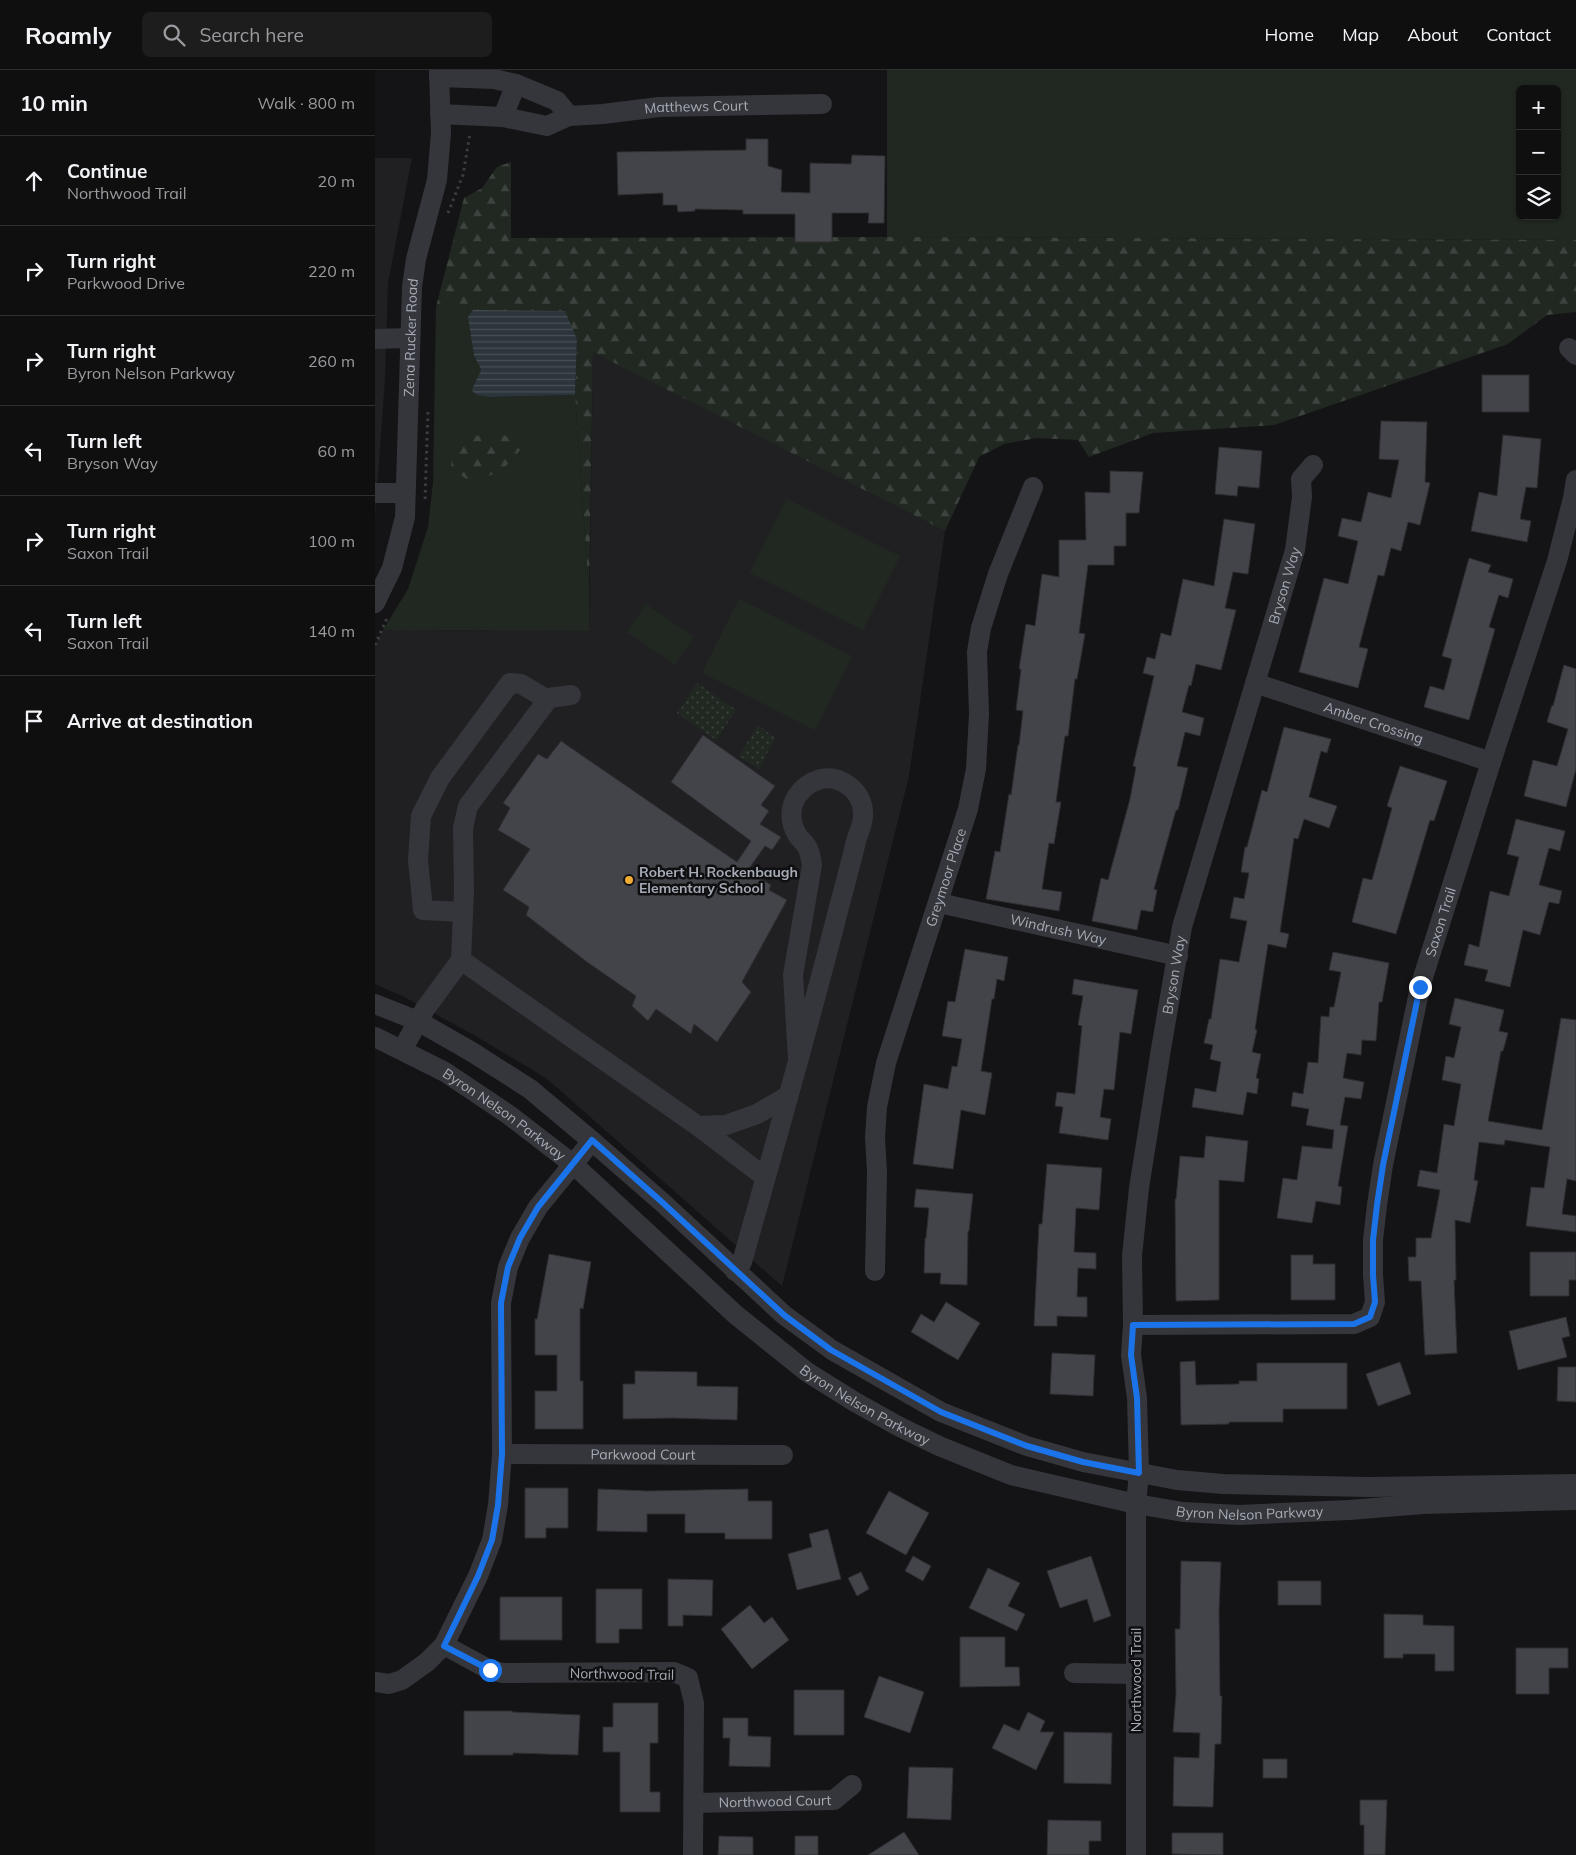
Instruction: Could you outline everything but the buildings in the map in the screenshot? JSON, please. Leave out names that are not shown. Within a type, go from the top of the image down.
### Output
[{"type":"street","points":[[439,74],[494,79],[516,84],[557,100],[569,116]]},
{"type":"street","name":"Zena Rucker Road","points":[[382,609],[405,517],[412,287],[416,259],[437,180],[441,133],[439,74]]},
{"type":"street","points":[[503,117],[516,84]]},
{"type":"street","name":"Matthews Court","points":[[440,114],[503,117],[547,126],[569,116],[659,107],[823,104]]},
{"type":"street","points":[[375,339],[409,338]]},
{"type":"street","name":"Bryson Way","points":[[1136,1504],[1139,1473],[1137,1398],[1131,1355],[1133,1325],[1132,1256],[1139,1188],[1161,1049],[1182,927],[1295,550],[1302,497],[1301,479],[1313,465]]},
{"type":"street","name":"Saxon Trail","points":[[1133,1325],[1354,1324],[1370,1317],[1375,1302],[1373,1240],[1383,1165],[1420,987],[1557,561],[1576,480]]},
{"type":"street","name":"Greymoor Place","points":[[875,1271],[877,1172],[875,1138],[877,1106],[886,1063],[968,809],[976,768],[979,714],[977,652],[981,628],[998,574],[1033,487]]},
{"type":"street","points":[[375,493],[405,493]]},
{"type":"street","points":[[463,912],[423,910],[418,860],[421,816],[440,778],[510,683],[521,684],[548,700]]},
{"type":"street","name":"Amber Crossing","points":[[1255,683],[1491,762]]},
{"type":"street","points":[[402,1050],[418,1021],[461,960],[463,828],[468,806],[549,698],[571,694]]},
{"type":"street","points":[[735,1271],[742,1262],[832,936],[857,839],[863,823],[863,811],[860,800],[854,790],[845,783],[834,779],[822,779],[811,782],[801,790],[791,812],[792,824],[797,835],[806,844],[811,856],[812,865],[793,975],[798,1058]]},
{"type":"street","name":"Windrush Way","points":[[939,903],[1177,956]]},
{"type":"street","points":[[461,960],[698,1126],[765,1177]]},
{"type":"street","name":"Byron Nelson Parkway","points":[[375,1004],[418,1021],[472,1052],[530,1089],[592,1140],[663,1203],[784,1315],[831,1350],[941,1412],[1027,1446],[1083,1462],[1177,1480],[1223,1484],[1369,1487],[1576,1500]]},
{"type":"street","name":"Byron Nelson Parkway","points":[[375,1037],[445,1072],[509,1115],[574,1165],[736,1315],[807,1372],[855,1402],[939,1446],[1011,1475],[1136,1504],[1183,1512],[1239,1515],[1576,1484]]},
{"type":"street","points":[[698,1126],[726,1126],[757,1114],[788,1096]]},
{"type":"street","points":[[375,1682],[389,1684],[402,1680],[427,1662],[444,1646],[478,1576],[492,1540],[498,1505],[502,1454],[501,1303],[508,1267],[520,1238],[538,1207],[574,1165],[592,1140]]},
{"type":"street","name":"Parkwood Court","points":[[502,1454],[783,1455]]},
{"type":"street","name":"Northwood Trail","points":[[1136,1504],[1136,1855]]},
{"type":"street","name":"Northwood Trail","points":[[444,1646],[490,1670],[503,1673],[674,1672],[688,1678],[694,1703],[693,1855]]},
{"type":"street","points":[[1075,1673],[1136,1674]]},
{"type":"street","name":"Northwood Court","points":[[694,1803],[834,1800],[852,1785]]},
{"type":"path","points":[[448,215],[463,174],[470,140],[468,115]]},
{"type":"path","points":[[425,503],[428,408]]},
{"type":"path","points":[[375,644],[382,609]]},
{"type":"shaded area","points":[[375,158],[412,158],[388,283],[385,379],[375,517]]},
{"type":"shaded area","points":[[473,310],[565,311],[577,339],[575,395],[490,397],[477,395],[472,391],[481,369],[474,356],[468,317]]},
{"type":"shaded area","name":"Robert H. Rockenbaugh Elementary School","points":[[593,351],[945,531],[909,776],[782,1286],[546,1078],[472,1034],[404,997],[375,984],[375,645],[383,630],[589,631]]},
{"type":"green space","points":[[887,70],[1576,70],[1576,240],[887,237]]},
{"type":"green space","points":[[511,162],[511,238],[887,237],[1576,240],[1576,312],[1547,315],[1508,344],[1274,425],[1153,433],[1089,457],[1078,440],[1036,438],[1004,444],[979,457],[945,531],[593,352],[589,591],[575,395],[577,339],[474,310],[468,317],[467,307],[436,307],[464,198],[482,188],[497,167]]},
{"type":"green space","points":[[436,307],[467,307],[474,356],[481,369],[479,378],[474,384],[490,397],[575,395],[589,591],[589,631],[383,630],[408,589],[428,527],[433,482]]},
{"type":"green space","points":[[486,432],[508,436],[520,450],[498,472],[468,480],[452,469],[453,455],[461,445],[473,437]]},
{"type":"green space","points":[[787,499],[900,556],[863,630],[750,573]]},
{"type":"green space","points":[[739,599],[852,656],[815,730],[702,673]]},
{"type":"green space","points":[[646,604],[694,637],[675,665],[627,632]]},
{"type":"green space","points":[[697,683],[736,710],[716,740],[677,713]]},
{"type":"green space","points":[[758,725],[775,738],[759,769],[739,756]]},
{"type":"place","name":"Robert H. Rockenbaugh Elementary School","points":[[629,880]]},
{"type":"route","points":[[490,1670],[444,1646],[478,1576],[492,1540],[498,1505],[502,1454],[500,1382],[501,1303],[508,1267],[520,1238],[538,1207],[574,1165],[592,1140],[784,1315],[831,1350],[941,1412],[1027,1446],[1083,1462],[1139,1473],[1137,1398],[1131,1355],[1133,1325],[1354,1324],[1370,1317],[1375,1302],[1373,1240],[1383,1165],[1420,987]]}]
